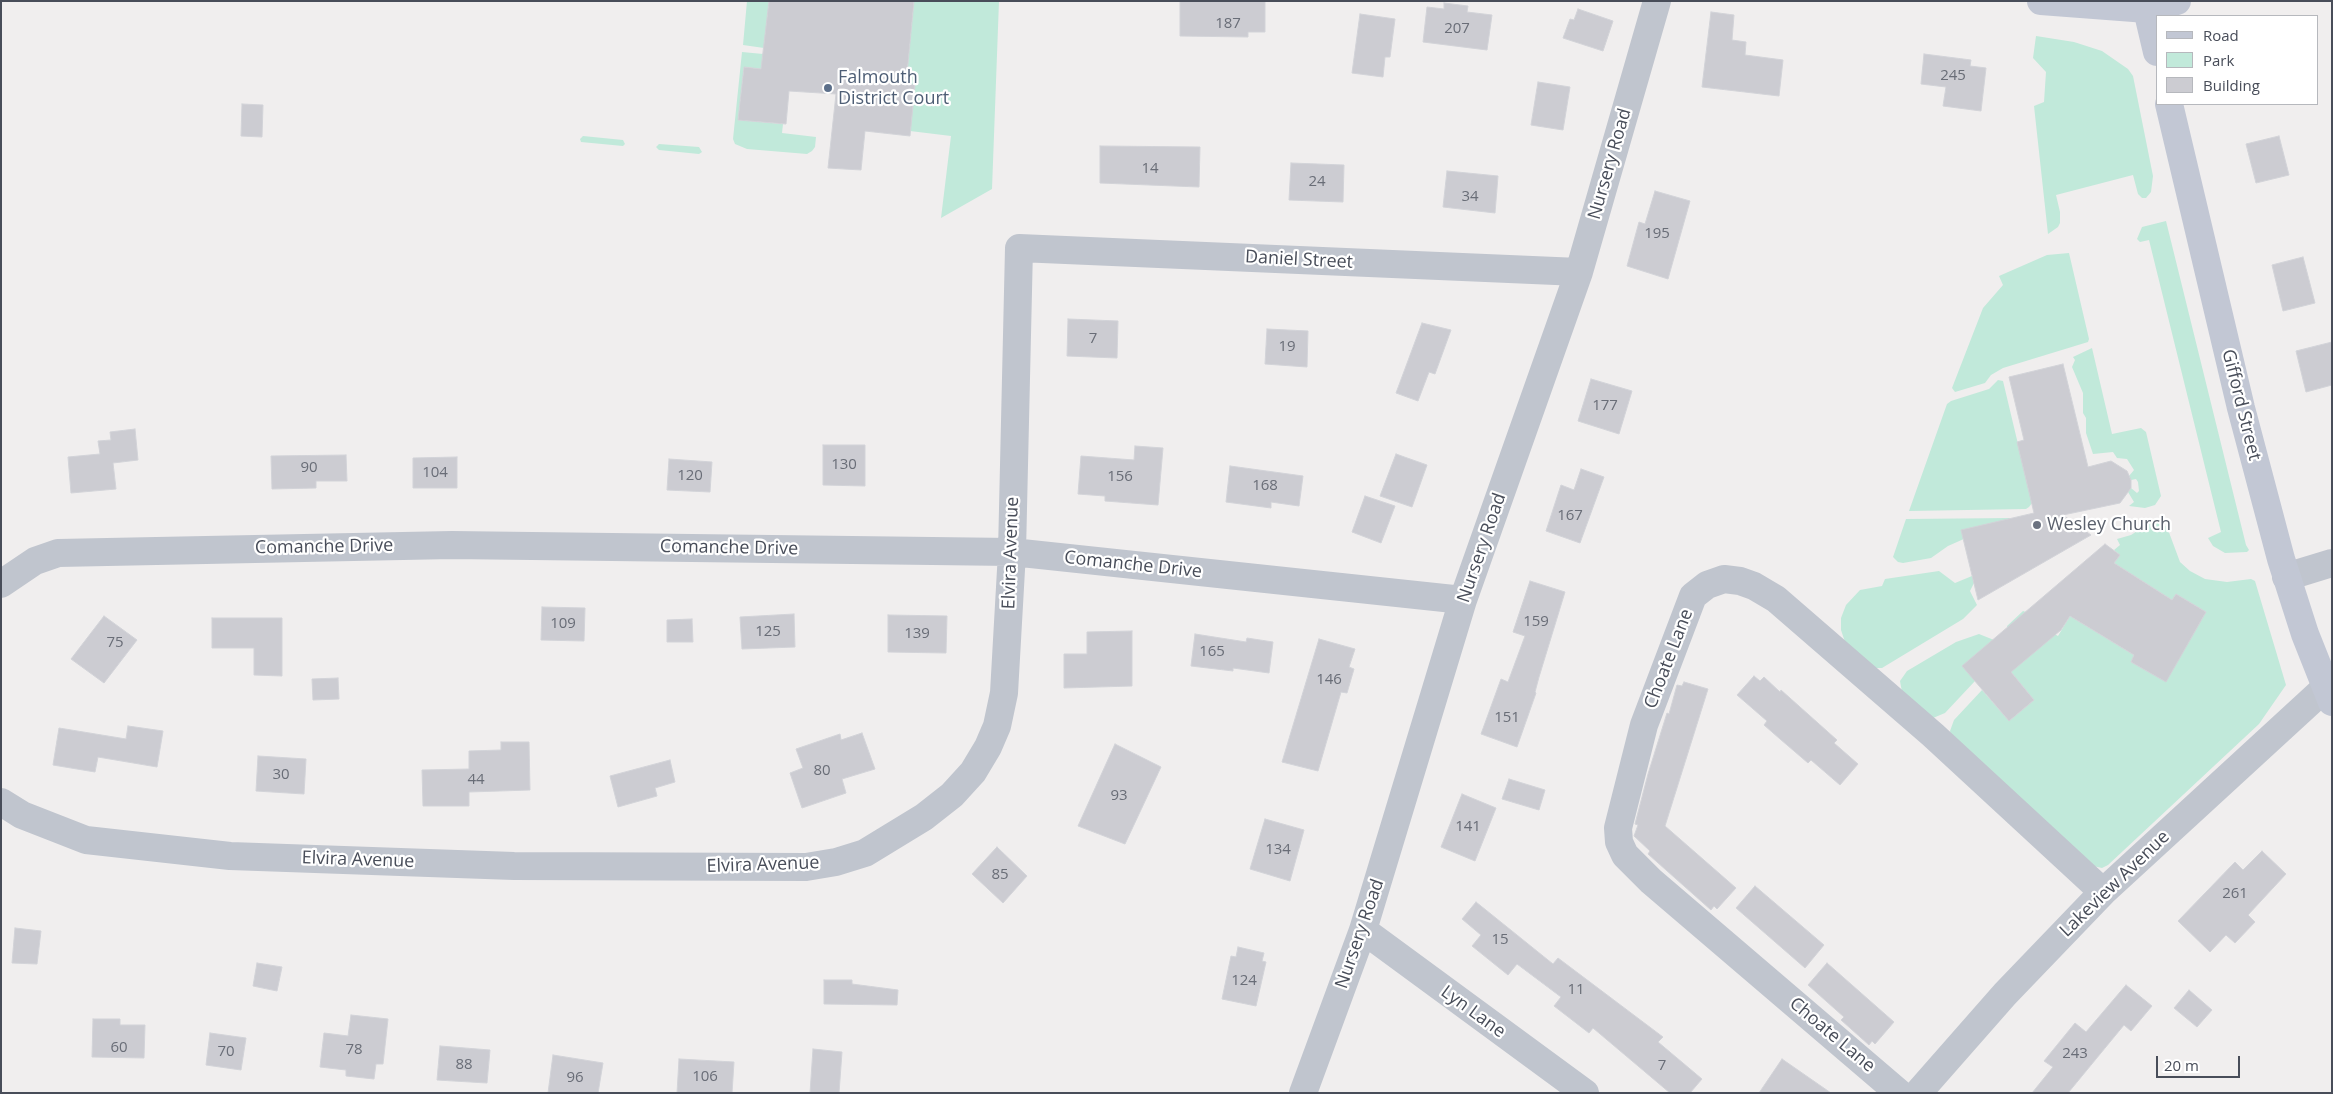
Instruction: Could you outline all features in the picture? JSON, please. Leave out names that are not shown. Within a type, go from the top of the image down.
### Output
[{"type":"main road","points":[[2041,1],[2146,5],[2177,1]]},
{"type":"main road","points":[[2146,5],[2156,48]]},
{"type":"main road","name":"Gifford Street","points":[[2169,105],[2239,399],[2286,577],[2329,695]]},
{"type":"street","name":"Nursery Road","points":[[1303,1093],[1362,930],[1463,600],[1579,272],[1657,1]]},
{"type":"street","name":"Daniel Street","points":[[1019,248],[1579,272]]},
{"type":"street","name":"Elvira Avenue","points":[[1,802],[22,815],[86,840],[230,856],[524,866],[806,867],[836,862],[865,853],[924,817],[952,795],[973,772],[988,747],[997,726],[1004,692],[1012,552],[1019,248]]},
{"type":"street","name":"Comanche Drive","points":[[1,584],[35,561],[58,553],[452,545],[1012,552],[1463,600]]},
{"type":"street","points":[[2286,577],[2332,563]]},
{"type":"street","name":"Choate Lane","points":[[1899,1093],[1639,871],[1625,855],[1619,842],[1618,828],[1644,725],[1693,596],[1707,585],[1724,579],[1747,584],[1776,599],[1933,735],[2103,892]]},
{"type":"street","name":"Lakeview Avenue","points":[[1918,1093],[2005,994],[2103,892],[2329,695]]},
{"type":"street","name":"Lyn Lane","points":[[1362,930],[1585,1093]]},
{"type":"green space","points":[[747,1],[769,1],[764,48],[743,45]]},
{"type":"green space","points":[[914,1],[999,1],[992,189],[941,218],[951,136],[910,131],[915,86],[906,84]]},
{"type":"green space","points":[[2036,36],[2074,42],[2102,51],[2128,69],[2133,76],[2153,176],[2151,192],[2146,198],[2142,198],[2138,194],[2133,175],[2056,195],[2060,212],[2060,223],[2058,227],[2048,234],[2034,106],[2044,102],[2046,72],[2033,58]]},
{"type":"green space","points":[[742,52],[763,54],[762,69],[744,67],[738,120],[783,124],[782,133],[816,137],[815,147],[812,151],[807,154],[747,149],[735,144],[733,139]]},
{"type":"green space","points":[[583,136],[623,140],[625,144],[623,146],[581,142],[580,139]]},
{"type":"green space","points":[[659,144],[699,147],[702,152],[699,154],[659,150],[656,147]]},
{"type":"green space","points":[[2166,221],[2246,545],[2249,550],[2247,552],[2225,553],[2213,546],[2208,538],[2221,532],[2149,240],[2140,242],[2137,239],[2142,227]]},
{"type":"green space","points":[[2069,253],[2089,339],[2088,342],[2003,368],[1991,375],[1985,383],[1955,392],[1952,388],[1983,308],[2003,285],[1999,276],[2047,255]]},
{"type":"green space","points":[[2092,348],[2112,434],[2141,428],[2146,432],[2161,496],[2155,505],[2145,508],[2129,506],[2134,502],[2128,492],[2131,488],[2137,493],[2139,491],[2136,479],[2131,480],[2129,476],[2134,470],[2127,459],[2117,458],[2113,452],[2093,454],[2086,433],[2083,393],[2072,367],[2075,360],[2073,357]]},
{"type":"green space","points":[[1998,380],[2003,381],[2032,503],[2026,509],[1909,511],[1947,404],[1989,389]]},
{"type":"green space","points":[[2011,518],[1948,546],[1931,558],[1903,563],[1898,562],[1893,557],[1906,519]]},
{"type":"green space","points":[[2153,521],[2158,521],[2167,527],[2180,562],[2190,571],[2205,579],[2227,582],[2251,579],[2255,581],[2286,685],[2259,724],[2108,865],[2102,868],[2093,866],[1951,735],[1950,731],[1954,720],[1982,690],[2009,721],[2034,700],[2011,672],[2007,626],[2023,611],[2026,612],[2024,616],[2058,636],[2070,616],[2134,655],[2131,662],[2165,681],[2206,612],[2176,594],[2172,600],[2114,563],[2120,555],[2114,550],[2120,545],[2117,539],[2131,535]]},
{"type":"green space","points":[[1939,571],[1955,583],[1972,576],[1974,583],[1970,591],[1977,605],[1963,619],[1882,668],[1874,668],[1845,642],[1841,630],[1841,618],[1846,605],[1860,590],[1882,586],[1885,579]]},
{"type":"green space","points":[[1979,634],[1994,640],[1975,681],[1945,713],[1933,718],[1902,692],[1900,681],[1907,671],[1956,642]]},
{"type":"building","name":"Falmouth District Court","points":[[769,1],[914,1],[906,84],[915,85],[910,136],[865,131],[861,170],[828,168],[836,94],[789,91],[786,124],[738,120],[744,67],[761,69]]},
{"type":"building","points":[[1180,1],[1265,1],[1265,32],[1248,32],[1248,37],[1180,36]]},
{"type":"building","points":[[1444,3],[1468,6],[1467,12],[1492,15],[1487,50],[1423,42],[1427,7],[1444,9]]},
{"type":"building","points":[[1578,9],[1613,21],[1603,51],[1563,38],[1570,19],[1574,20]]},
{"type":"building","points":[[1711,12],[1734,15],[1732,40],[1746,42],[1745,55],[1783,60],[1779,96],[1702,87]]},
{"type":"building","points":[[1360,14],[1395,19],[1390,57],[1385,57],[1383,77],[1352,73]]},
{"type":"building","points":[[1924,54],[1971,60],[1970,66],[1986,68],[1981,111],[1943,106],[1946,87],[1921,84]]},
{"type":"building","points":[[1538,82],[1570,87],[1563,130],[1531,125]]},
{"type":"building","points":[[242,104],[263,105],[262,137],[241,136]]},
{"type":"building","points":[[2279,136],[2289,175],[2256,183],[2246,144]]},
{"type":"building","points":[[1100,146],[1200,147],[1199,187],[1100,183]]},
{"type":"building","points":[[1291,163],[1344,165],[1343,202],[1289,200]]},
{"type":"building","points":[[1447,171],[1498,176],[1495,213],[1443,207]]},
{"type":"building","points":[[1655,191],[1690,201],[1668,279],[1627,266],[1639,222],[1645,224]]},
{"type":"building","points":[[2303,257],[2315,303],[2283,311],[2272,265]]},
{"type":"building","points":[[1068,319],[1118,321],[1117,358],[1067,356]]},
{"type":"building","points":[[1422,323],[1451,330],[1435,374],[1429,372],[1418,401],[1396,393]]},
{"type":"building","points":[[1267,329],[1308,331],[1307,367],[1265,364]]},
{"type":"building","points":[[2332,342],[2332,385],[2306,392],[2296,351]]},
{"type":"building","points":[[2063,364],[2088,467],[2111,461],[2127,471],[2131,480],[2131,488],[2120,503],[2063,515],[2091,535],[1978,600],[1961,530],[2034,513],[2017,442],[2024,440],[2009,377]]},
{"type":"building","points":[[1591,379],[1632,391],[1619,434],[1578,421]]},
{"type":"building","points":[[135,429],[138,460],[113,463],[116,489],[71,493],[68,457],[100,454],[98,441],[111,440],[110,432]]},
{"type":"building","points":[[823,445],[865,445],[865,486],[823,485]]},
{"type":"building","points":[[1135,446],[1163,448],[1158,505],[1105,501],[1105,496],[1078,494],[1081,456],[1134,460]]},
{"type":"building","points":[[1396,454],[1427,465],[1412,507],[1380,496]]},
{"type":"building","points":[[346,455],[347,481],[316,481],[316,488],[272,489],[271,456]]},
{"type":"building","points":[[457,457],[457,488],[413,488],[413,458]]},
{"type":"building","points":[[669,459],[712,462],[710,492],[667,490]]},
{"type":"building","points":[[1230,466],[1303,476],[1299,506],[1271,502],[1271,508],[1226,502]]},
{"type":"building","points":[[1581,469],[1604,477],[1580,543],[1546,531],[1561,485],[1574,490]]},
{"type":"building","points":[[1365,496],[1395,506],[1381,543],[1352,532]]},
{"type":"building","points":[[2105,544],[2120,555],[2114,563],[2172,600],[2176,594],[2206,612],[2166,682],[2131,662],[2134,655],[2070,616],[2061,630],[2011,672],[2034,700],[2009,721],[1962,666]]},
{"type":"building","points":[[1530,581],[1565,592],[1539,677],[1536,693],[1517,747],[1481,734],[1501,679],[1508,682],[1525,636],[1513,632]]},
{"type":"building","points":[[542,607],[585,608],[584,641],[541,640]]},
{"type":"building","points":[[794,614],[795,647],[742,649],[740,617]]},
{"type":"building","points":[[888,615],[947,616],[946,653],[888,652]]},
{"type":"building","points":[[104,616],[137,640],[104,683],[71,659]]},
{"type":"building","points":[[212,618],[282,618],[282,676],[254,675],[254,648],[212,648]]},
{"type":"building","points":[[692,619],[693,642],[667,642],[667,620]]},
{"type":"building","points":[[1132,631],[1132,686],[1064,688],[1064,654],[1087,654],[1087,632]]},
{"type":"building","points":[[1195,634],[1246,642],[1247,638],[1273,642],[1269,673],[1233,668],[1233,671],[1191,666]]},
{"type":"building","points":[[1319,639],[1355,649],[1349,667],[1354,669],[1347,693],[1341,692],[1318,771],[1282,762]]},
{"type":"building","points":[[1754,676],[1760,681],[1764,677],[1780,692],[1781,690],[1837,740],[1834,743],[1858,764],[1840,785],[1811,760],[1808,763],[1780,739],[1764,725],[1767,721],[1737,695]]},
{"type":"building","points":[[338,678],[339,699],[313,700],[312,679]]},
{"type":"building","points":[[1684,682],[1708,689],[1665,826],[1736,888],[1717,909],[1714,906],[1711,910],[1648,854],[1650,851],[1634,836],[1638,825],[1635,824],[1648,774],[1667,713],[1669,714],[1677,685],[1682,686]]},
{"type":"building","points":[[128,726],[163,731],[157,767],[98,757],[95,772],[53,765],[59,728],[126,739]]},
{"type":"building","points":[[862,733],[875,769],[842,779],[846,793],[802,808],[790,773],[803,768],[796,749],[840,734],[841,740]]},
{"type":"building","points":[[501,742],[529,742],[530,790],[469,792],[469,806],[423,806],[422,770],[469,769],[469,751],[501,750]]},
{"type":"building","points":[[1115,744],[1161,767],[1125,844],[1078,826]]},
{"type":"building","points":[[258,756],[306,759],[304,794],[256,791]]},
{"type":"building","points":[[670,760],[675,782],[655,788],[657,796],[618,807],[610,776]]},
{"type":"building","points":[[1509,779],[1545,790],[1539,810],[1502,799]]},
{"type":"building","points":[[1462,794],[1496,808],[1475,861],[1441,847]]},
{"type":"building","points":[[1265,819],[1304,830],[1290,881],[1250,869]]},
{"type":"building","points":[[997,847],[1027,876],[1003,903],[972,874]]},
{"type":"building","points":[[2262,851],[2286,874],[2248,915],[2255,922],[2235,943],[2226,935],[2210,952],[2178,921],[2235,862],[2243,870]]},
{"type":"building","points":[[1755,886],[1824,945],[1805,968],[1736,908]]},
{"type":"building","points":[[1476,902],[1553,964],[1558,958],[1663,1037],[1658,1042],[1702,1079],[1690,1093],[1670,1093],[1593,1028],[1589,1033],[1554,1006],[1561,997],[1517,964],[1508,975],[1472,946],[1481,935],[1462,919]]},
{"type":"building","points":[[15,928],[41,931],[37,964],[12,963]]},
{"type":"building","points":[[1238,947],[1264,953],[1262,961],[1266,962],[1256,1006],[1222,999],[1231,956],[1236,957]]},
{"type":"building","points":[[257,963],[282,967],[277,991],[253,986]]},
{"type":"building","points":[[1827,963],[1894,1022],[1875,1044],[1872,1041],[1869,1045],[1841,1020],[1844,1017],[1808,985]]},
{"type":"building","points":[[824,980],[852,980],[852,984],[898,990],[897,1005],[824,1004]]},
{"type":"building","points":[[2126,985],[2152,1006],[2131,1031],[2124,1025],[2068,1093],[2032,1093],[2053,1067],[2044,1061],[2075,1023],[2086,1032]]},
{"type":"building","points":[[2189,990],[2212,1010],[2197,1027],[2174,1008]]},
{"type":"building","points":[[351,1015],[388,1019],[383,1064],[376,1064],[374,1079],[346,1076],[346,1070],[320,1067],[324,1033],[348,1036]]},
{"type":"building","points":[[93,1019],[120,1019],[120,1025],[145,1025],[144,1058],[92,1057]]},
{"type":"building","points":[[210,1033],[246,1038],[241,1070],[206,1065]]},
{"type":"building","points":[[440,1046],[490,1050],[487,1083],[437,1080]]},
{"type":"building","points":[[813,1049],[842,1052],[839,1093],[810,1093]]},
{"type":"building","points":[[553,1055],[603,1063],[598,1093],[548,1093]]},
{"type":"building","points":[[679,1059],[734,1062],[732,1093],[677,1093]]},
{"type":"building","points":[[1782,1059],[1831,1093],[1759,1093]]},
{"type":"place","name":"Falmouth District Court","points":[[828,88]]},
{"type":"place","name":"Wesley Church","points":[[2037,525]]}]
